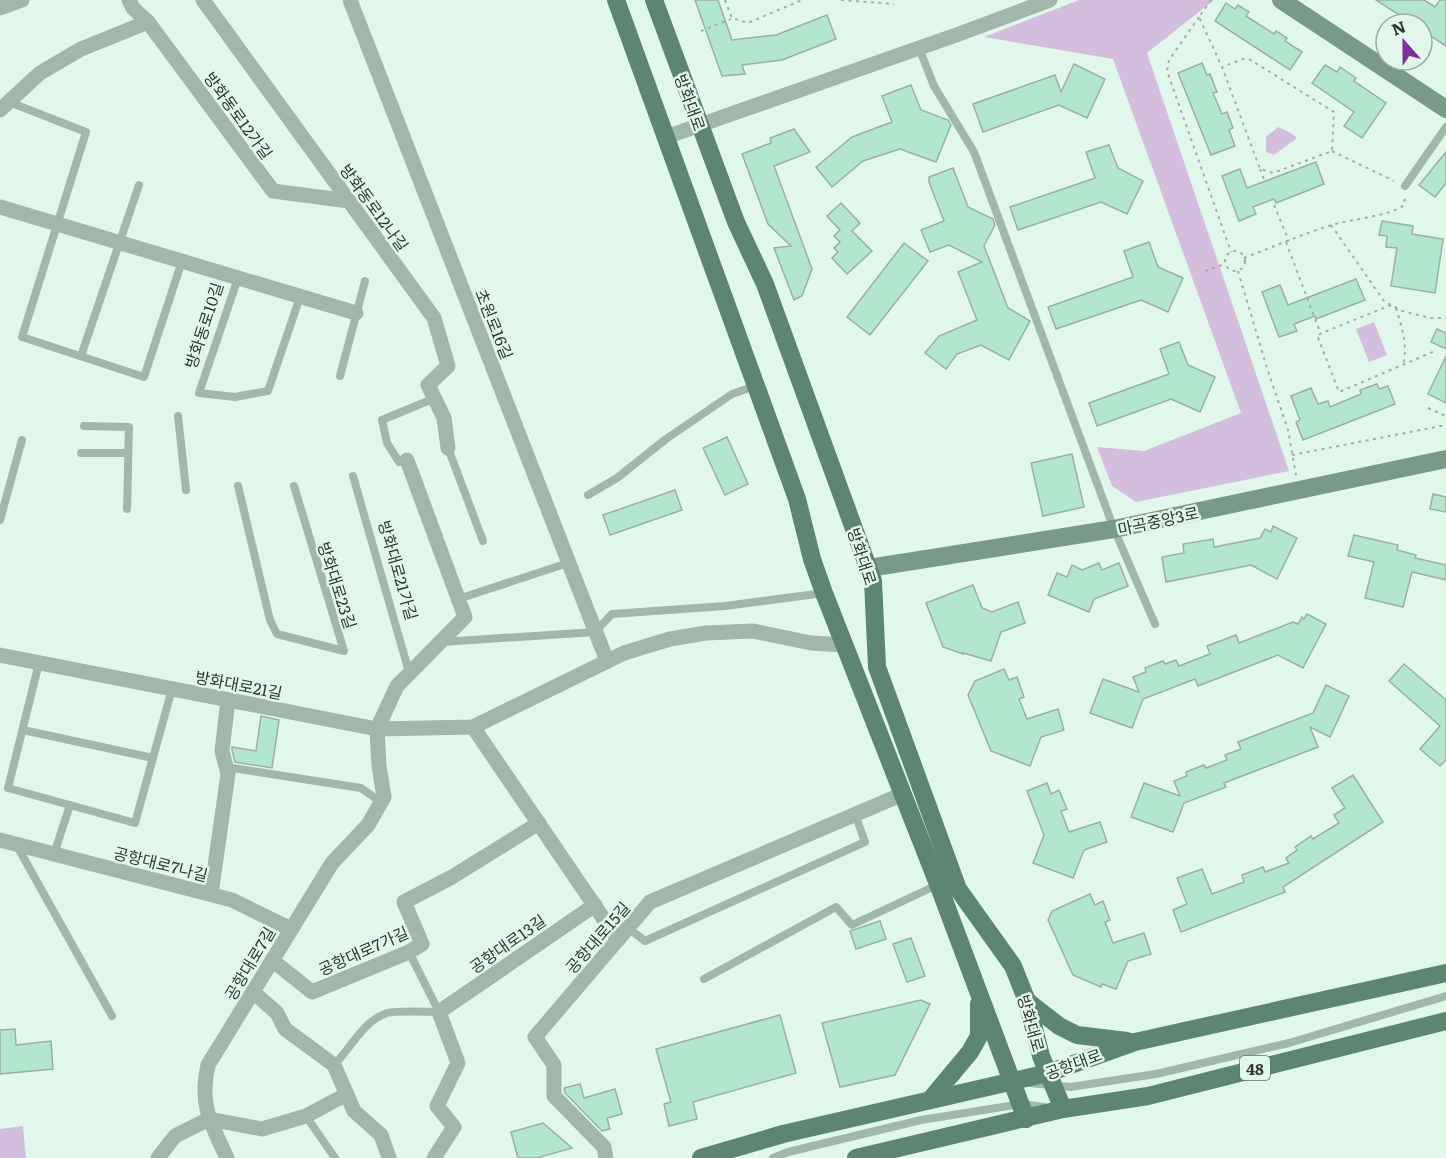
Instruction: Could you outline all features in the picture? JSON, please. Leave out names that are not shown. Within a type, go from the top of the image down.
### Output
[{"type":"main road","points":[[616,0],[797,499],[812,559],[824,593],[1024,1111]]},
{"type":"main road","name":"방화대로","points":[[654,0],[736,222],[765,284],[869,568],[875,595],[877,667],[958,889],[1013,966],[1063,1109]]},
{"type":"main road","name":"공항대로","points":[[701,1158],[783,1134],[930,1100],[1014,1082],[1051,1080],[1135,1042],[1446,973]]},
{"type":"main road","points":[[930,1100],[970,1052],[979,1036],[979,993]]},
{"type":"main road","points":[[1027,1001],[1059,1026],[1077,1035],[1135,1042]]},
{"type":"main road","name":"48","points":[[856,1158],[1024,1111],[1063,1109],[1148,1096],[1446,1021]]},
{"type":"street","points":[[0,8],[22,0]]},
{"type":"street","name":"방화동로12가길","points":[[129,0],[133,8],[148,22],[273,191],[349,201]]},
{"type":"street","name":"방화동로12나길","points":[[203,0],[434,318],[448,366],[428,385],[444,418],[448,448]]},
{"type":"street","name":"초원로16길","points":[[350,0],[607,661]]},
{"type":"street","points":[[666,137],[1050,0]]},
{"type":"street","points":[[1281,0],[1446,109]]},
{"type":"street","points":[[5,106],[40,73],[81,49],[148,22]]},
{"type":"street","name":"방화동로10길","points":[[0,207],[356,314]]},
{"type":"street","name":"마곡중앙3로","points":[[869,568],[1114,529],[1446,459]]},
{"type":"street","points":[[381,802],[384,797],[377,729],[398,686],[465,617],[403,461]]},
{"type":"street","name":"방화대로21길","points":[[0,655],[377,729],[473,727],[624,653],[670,639],[706,633],[753,631],[811,643],[844,645]]},
{"type":"street","points":[[211,894],[228,774],[222,751],[228,700]]},
{"type":"street","points":[[473,727],[595,904],[623,934]]},
{"type":"street","name":"공항대로15길","points":[[606,1158],[604,1146],[555,1096],[554,1065],[535,1037],[650,902],[903,794]]},
{"type":"street","name":"공항대로7길","points":[[227,1158],[207,1114],[204,1083],[208,1065],[332,862],[368,825],[381,802]]},
{"type":"street","name":"공항대로7가길","points":[[272,960],[312,992],[409,952],[422,944],[404,902],[452,877],[539,823]]},
{"type":"street","name":"공항대로7나길","points":[[0,840],[232,900],[291,929]]},
{"type":"street","name":"공항대로13길","points":[[439,1012],[595,904]]},
{"type":"street","points":[[253,992],[277,1013],[285,1029],[333,1065],[354,1111],[381,1135],[389,1158]]},
{"type":"street","points":[[434,1158],[454,1127],[437,1106],[458,1063],[439,1012]]},
{"type":"street","points":[[158,1158],[175,1136],[209,1119],[262,1129],[306,1116],[347,1094]]},
{"type":"lane","points":[[919,48],[934,86],[974,152],[1114,529],[1155,624]]},
{"type":"lane","points":[[5,106],[86,132],[22,337],[144,377],[182,261]]},
{"type":"lane","points":[[1405,187],[1446,127]]},
{"type":"lane","points":[[81,356],[139,184]]},
{"type":"lane","name":"방화동로10길","points":[[237,278],[199,393],[235,397],[268,391],[300,297]]},
{"type":"lane","points":[[340,376],[365,281]]},
{"type":"lane","points":[[588,495],[617,478],[666,439],[732,394],[755,386]]},
{"type":"lane","points":[[403,461],[387,442],[382,420],[435,398]]},
{"type":"lane","points":[[178,416],[186,490]]},
{"type":"lane","points":[[84,426],[129,428],[127,509]]},
{"type":"lane","points":[[0,520],[22,440]]},
{"type":"lane","points":[[448,448],[483,541]]},
{"type":"lane","points":[[81,453],[128,453]]},
{"type":"lane","name":"방화대로21가길","points":[[353,476],[410,674]]},
{"type":"lane","name":"방화대로23길","points":[[238,486],[270,620],[277,634],[344,651],[294,486]]},
{"type":"lane","points":[[458,599],[568,563]]},
{"type":"lane","points":[[440,642],[595,632],[612,614],[725,606],[824,593]]},
{"type":"lane","points":[[39,663],[8,788],[135,823],[172,689]]},
{"type":"lane","points":[[22,729],[153,758]]},
{"type":"lane","points":[[226,767],[361,788],[381,802]]},
{"type":"lane","points":[[54,854],[70,805]]},
{"type":"lane","points":[[623,934],[645,942],[865,842],[855,814]]},
{"type":"lane","points":[[16,845],[112,1016]]},
{"type":"lane","points":[[704,979],[837,907],[852,925],[938,885]]},
{"type":"lane","points":[[333,1065],[345,1054],[366,1026],[388,1013],[439,1012],[409,952]]},
{"type":"lane","points":[[1051,1080],[1070,1087],[1178,1069],[1289,1043],[1446,996]]},
{"type":"lane","points":[[773,1158],[788,1152],[921,1120],[1024,1111]]},
{"type":"lane","points":[[306,1116],[335,1158]]},
{"type":"path","points":[[725,0],[732,18]]},
{"type":"path","points":[[700,31],[732,18],[748,23],[802,0]]},
{"type":"path","points":[[841,0],[894,4]]},
{"type":"path","points":[[1211,0],[1169,60],[1167,71],[1231,252]]},
{"type":"path","points":[[1199,17],[1222,67],[1264,179]]},
{"type":"path","points":[[1222,67],[1249,59],[1334,112],[1332,151]]},
{"type":"path","points":[[1244,258],[1331,225],[1397,211],[1404,206],[1405,187],[1332,151],[1273,173],[1260,169]]},
{"type":"path","points":[[1274,205],[1320,332]]},
{"type":"path","points":[[1331,225],[1383,301],[1396,308],[1430,318],[1446,318]]},
{"type":"path","points":[[1231,252],[1240,253],[1244,258],[1244,264],[1238,271]]},
{"type":"path","points":[[1231,252],[1226,257],[1225,264],[1228,269],[1238,271]]},
{"type":"path","points":[[1205,271],[1225,264]]},
{"type":"path","points":[[1238,271],[1288,430],[1296,476]]},
{"type":"path","points":[[1391,305],[1317,335],[1339,392],[1435,351]]},
{"type":"path","points":[[1396,308],[1406,341],[1403,366]]},
{"type":"path","points":[[1428,408],[1446,417]]},
{"type":"path","points":[[1292,455],[1446,424]]},
{"type":"shaded area","points":[[1079,0],[1214,0],[1147,53],[1289,471],[1136,502],[1112,486],[1097,447],[1144,451],[1241,413],[1113,59],[984,37]]},
{"type":"shaded area","points":[[1278,127],[1297,138],[1274,155],[1266,152],[1266,137]]},
{"type":"shaded area","points":[[1374,322],[1387,355],[1369,362],[1356,329]]},
{"type":"shaded area","points":[[23,1126],[26,1158],[0,1158],[0,1129]]},
{"type":"building","points":[[695,0],[718,0],[732,40],[776,35],[827,15],[836,39],[782,60],[742,65],[745,74],[722,76]]},
{"type":"building","points":[[1376,0],[1424,0],[1435,7],[1440,0],[1446,0],[1446,46],[1434,38],[1434,12],[1394,12]]},
{"type":"building","points":[[1226,3],[1235,9],[1238,5],[1249,12],[1246,16],[1274,34],[1276,31],[1287,38],[1285,41],[1302,52],[1290,70],[1215,21]]},
{"type":"building","points":[[1202,63],[1207,75],[1210,74],[1217,92],[1213,93],[1222,114],[1227,112],[1233,128],[1229,130],[1235,146],[1211,155],[1178,73]]},
{"type":"building","points":[[1074,64],[1105,79],[1087,118],[1059,105],[983,132],[973,104],[1055,75],[1061,92]]},
{"type":"building","points":[[1325,65],[1337,72],[1340,67],[1356,78],[1354,81],[1386,103],[1362,138],[1344,126],[1354,112],[1312,83]]},
{"type":"building","points":[[911,85],[921,110],[948,120],[951,125],[936,162],[900,149],[863,161],[832,187],[816,167],[852,137],[892,122],[882,96]]},
{"type":"building","points":[[794,129],[810,152],[774,166],[812,269],[802,296],[794,300],[774,248],[791,246],[768,224],[742,154],[771,143],[770,138]]},
{"type":"building","points":[[1109,145],[1118,168],[1143,181],[1127,214],[1101,202],[1018,230],[1010,207],[1095,178],[1086,152]]},
{"type":"building","points":[[1446,152],[1446,183],[1435,197],[1419,185]]},
{"type":"building","points":[[1316,162],[1324,184],[1276,203],[1274,199],[1253,207],[1256,214],[1239,221],[1222,176],[1240,169],[1247,188]]},
{"type":"building","points":[[953,168],[968,207],[993,219],[995,225],[984,246],[1008,308],[1030,321],[1009,360],[981,345],[957,354],[946,369],[925,353],[939,336],[977,320],[958,272],[982,262],[949,245],[930,252],[921,230],[944,221],[929,177]]},
{"type":"building","points":[[841,203],[860,223],[852,231],[872,251],[847,274],[832,258],[838,252],[834,248],[840,242],[834,236],[840,230],[827,216]]},
{"type":"building","points":[[1382,221],[1413,226],[1412,234],[1443,239],[1435,293],[1391,286],[1397,248],[1386,247],[1387,236],[1379,235]]},
{"type":"building","points":[[1149,242],[1158,267],[1183,278],[1168,312],[1141,300],[1056,329],[1048,307],[1133,277],[1124,251]]},
{"type":"building","points":[[904,243],[928,261],[870,335],[847,317]]},
{"type":"building","points":[[1356,279],[1365,300],[1316,319],[1315,316],[1294,324],[1297,331],[1279,337],[1262,292],[1280,285],[1288,305]]},
{"type":"building","points":[[1437,329],[1446,333],[1446,349],[1431,342]]},
{"type":"building","points":[[1179,342],[1188,365],[1215,377],[1200,412],[1171,399],[1097,426],[1089,403],[1169,374],[1160,349]]},
{"type":"building","points":[[1446,356],[1446,403],[1428,394]]},
{"type":"building","points":[[1377,384],[1379,389],[1388,386],[1395,404],[1303,440],[1296,422],[1300,420],[1291,396],[1311,388],[1318,404],[1328,401],[1330,407],[1361,394],[1360,390]]},
{"type":"building","points":[[727,437],[748,484],[725,495],[703,448]]},
{"type":"building","points":[[1072,454],[1084,507],[1043,516],[1031,463]]},
{"type":"building","points":[[675,490],[682,510],[610,535],[603,515]]},
{"type":"building","points":[[1433,494],[1446,497],[1446,512],[1430,509]]},
{"type":"building","points":[[1273,526],[1297,538],[1277,579],[1251,565],[1166,582],[1162,557],[1184,553],[1183,544],[1213,539],[1214,547],[1260,538],[1265,529],[1271,532]]},
{"type":"building","points":[[1354,535],[1398,545],[1397,550],[1416,555],[1415,558],[1446,565],[1446,580],[1412,572],[1403,607],[1365,598],[1374,562],[1348,556]]},
{"type":"building","points":[[1099,563],[1102,570],[1119,563],[1128,586],[1094,599],[1089,612],[1048,595],[1057,573],[1067,577],[1072,565],[1082,570]]},
{"type":"building","points":[[973,585],[982,608],[992,612],[1018,602],[1025,623],[1001,632],[991,661],[943,647],[926,603]]},
{"type":"building","points":[[1307,614],[1326,624],[1303,668],[1278,655],[1198,686],[1195,679],[1143,699],[1132,728],[1090,713],[1103,679],[1139,692],[1133,677],[1146,672],[1145,668],[1163,661],[1165,664],[1176,660],[1179,666],[1210,654],[1207,646],[1236,635],[1239,643],[1293,622],[1298,624]]},
{"type":"building","points":[[1404,664],[1446,700],[1446,760],[1440,766],[1420,749],[1440,726],[1389,681]]},
{"type":"building","points":[[1004,669],[1009,680],[1017,677],[1024,697],[1019,699],[1027,719],[1058,709],[1064,730],[1041,737],[1030,766],[991,751],[968,695],[975,681]]},
{"type":"building","points":[[1326,685],[1349,696],[1330,737],[1310,727],[1318,747],[1224,783],[1226,787],[1184,803],[1173,832],[1131,817],[1144,783],[1180,796],[1174,781],[1187,776],[1186,772],[1227,760],[1225,755],[1241,749],[1238,742],[1313,713]]},
{"type":"building","points":[[261,716],[279,720],[272,768],[235,762],[232,750],[232,747],[256,751]]},
{"type":"building","points":[[1353,775],[1383,822],[1283,887],[1285,892],[1181,932],[1173,910],[1187,904],[1177,878],[1202,869],[1212,894],[1244,882],[1242,875],[1263,867],[1265,872],[1289,863],[1286,858],[1297,850],[1295,847],[1311,836],[1313,839],[1339,823],[1334,815],[1345,808],[1332,788]]},
{"type":"building","points":[[1047,783],[1051,794],[1059,790],[1067,809],[1061,811],[1069,832],[1100,822],[1107,842],[1084,850],[1073,878],[1033,863],[1044,835],[1027,791]]},
{"type":"building","points":[[1090,894],[1095,905],[1103,901],[1110,920],[1105,922],[1113,943],[1144,933],[1151,954],[1128,961],[1116,989],[1102,984],[1101,987],[1073,975],[1048,920],[1052,911]]},
{"type":"building","points":[[880,921],[886,939],[856,949],[850,931]]},
{"type":"building","points":[[911,938],[925,976],[907,982],[893,944]]},
{"type":"building","points":[[921,1000],[930,1004],[895,1075],[840,1087],[822,1023]]},
{"type":"building","points":[[780,1015],[796,1073],[693,1102],[697,1119],[669,1126],[664,1104],[671,1102],[656,1049]]},
{"type":"building","points":[[15,1029],[16,1045],[51,1041],[53,1069],[0,1074],[0,1030]]},
{"type":"building","points":[[580,1084],[584,1098],[615,1089],[622,1114],[607,1118],[610,1129],[602,1131],[565,1093],[564,1088]]},
{"type":"building","points":[[543,1123],[572,1148],[537,1158],[518,1158],[511,1132]]}]
